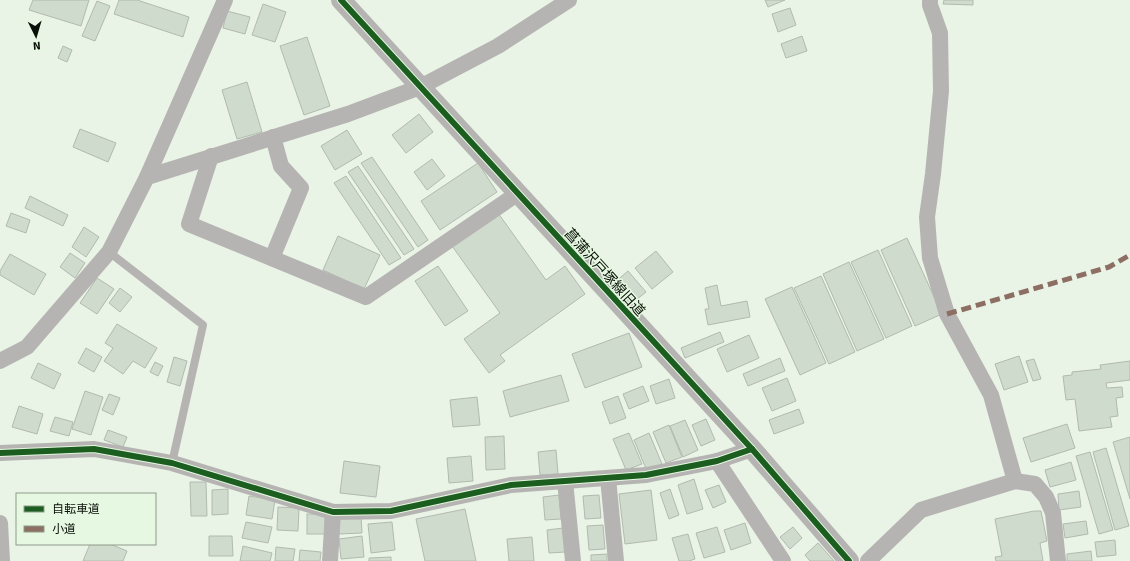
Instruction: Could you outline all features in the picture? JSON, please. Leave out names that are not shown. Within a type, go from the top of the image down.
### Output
[{"type":"street","points":[[0,361],[27,346],[109,252],[147,177],[225,0]]},
{"type":"street","name":"菖蒲沢戸塚線旧道","points":[[341,0],[752,450],[849,561]]},
{"type":"street","points":[[147,177],[348,114],[420,87],[498,46],[569,0]]},
{"type":"street","points":[[930,0],[930,5],[940,33],[940,91],[933,174],[926,218],[930,258],[947,314],[992,395],[1015,481]]},
{"type":"street","points":[[272,258],[301,188],[282,166],[273,137]]},
{"type":"street","points":[[211,156],[188,224],[366,297],[517,194]]},
{"type":"street","points":[[0,453],[94,449],[172,463],[333,512],[391,511],[511,485],[646,475],[717,461],[752,450]]},
{"type":"street","points":[[717,461],[783,561]]},
{"type":"street","points":[[608,478],[616,561]]},
{"type":"street","points":[[565,481],[573,561]]},
{"type":"street","points":[[868,561],[921,510],[1015,481],[1035,484],[1046,497],[1053,513],[1058,561]]},
{"type":"street","points":[[330,561],[333,512]]},
{"type":"street","points":[[0,524],[2,561]]},
{"type":"lane","points":[[109,252],[203,325],[172,463]]},
{"type":"building","points":[[33,0],[89,0],[81,26],[29,10]]},
{"type":"building","points":[[119,0],[137,0],[189,17],[183,37],[114,14]]},
{"type":"building","points":[[765,0],[785,0],[768,7]]},
{"type":"building","points":[[944,0],[973,0],[973,5],[943,4]]},
{"type":"building","points":[[97,1],[110,6],[95,41],[82,36]]},
{"type":"building","points":[[263,4],[286,12],[275,42],[252,35]]},
{"type":"building","points":[[790,8],[796,25],[778,32],[772,14]]},
{"type":"building","points":[[227,11],[250,17],[245,34],[223,28]]},
{"type":"building","points":[[802,36],[807,51],[786,58],[781,44]]},
{"type":"building","points":[[307,37],[330,106],[304,115],[280,46]]},
{"type":"building","points":[[63,46],[72,50],[67,62],[58,58]]},
{"type":"building","points":[[247,82],[262,132],[237,139],[222,90]]},
{"type":"building","points":[[419,114],[433,132],[406,153],[392,135]]},
{"type":"building","points":[[80,129],[116,143],[108,162],[73,147]]},
{"type":"building","points":[[347,130],[362,154],[335,170],[321,146]]},
{"type":"building","points":[[372,157],[428,240],[418,247],[361,163]]},
{"type":"building","points":[[432,159],[445,176],[427,190],[414,172]]},
{"type":"building","points":[[478,163],[497,192],[440,230],[421,201]]},
{"type":"building","points":[[358,166],[414,249],[404,255],[348,172]]},
{"type":"building","points":[[346,176],[401,258],[389,265],[334,183]]},
{"type":"building","points":[[30,196],[68,215],[63,226],[25,208]]},
{"type":"building","points":[[11,213],[30,220],[26,233],[6,226]]},
{"type":"building","points":[[498,213],[546,280],[565,266],[585,294],[500,355],[505,361],[489,373],[464,339],[500,313],[452,246]]},
{"type":"building","points":[[84,227],[99,237],[86,257],[72,247]]},
{"type":"building","points":[[338,236],[380,255],[364,289],[323,270]]},
{"type":"building","points":[[907,238],[942,314],[915,326],[881,250]]},
{"type":"building","points":[[878,250],[912,326],[886,338],[851,262]]},
{"type":"building","points":[[656,251],[673,272],[652,289],[635,268]]},
{"type":"building","points":[[70,253],[85,263],[75,278],[60,267]]},
{"type":"building","points":[[10,254],[46,274],[34,295],[0,275],[0,271]]},
{"type":"building","points":[[849,262],[884,339],[857,351],[823,274]]},
{"type":"building","points":[[438,266],[468,311],[445,326],[415,281]]},
{"type":"building","points":[[628,271],[646,292],[631,304],[614,283]]},
{"type":"building","points":[[821,276],[855,352],[829,364],[794,288]]},
{"type":"building","points":[[97,278],[114,289],[97,314],[80,303]]},
{"type":"building","points":[[717,285],[721,306],[747,301],[750,317],[708,325],[705,309],[709,309],[705,288]]},
{"type":"building","points":[[792,287],[826,363],[800,375],[765,299]]},
{"type":"building","points":[[120,288],[132,297],[120,312],[109,303]]},
{"type":"building","points":[[117,324],[157,348],[145,368],[133,361],[123,374],[104,361],[113,348],[105,343]]},
{"type":"building","points":[[720,332],[724,342],[685,358],[681,348]]},
{"type":"building","points":[[629,333],[642,367],[585,388],[572,354]]},
{"type":"building","points":[[749,335],[759,358],[727,372],[717,349]]},
{"type":"building","points":[[86,348],[102,357],[94,372],[78,363]]},
{"type":"building","points":[[1019,356],[1028,382],[1004,390],[995,364]]},
{"type":"building","points":[[174,357],[187,361],[180,386],[167,382]]},
{"type":"building","points":[[780,358],[785,371],[748,386],[743,374]]},
{"type":"building","points":[[1034,359],[1041,379],[1033,381],[1026,361]]},
{"type":"building","points":[[1130,361],[1130,380],[1106,383],[1107,388],[1122,387],[1123,397],[1116,398],[1118,416],[1110,417],[1112,427],[1079,431],[1075,399],[1066,400],[1063,376],[1072,375],[1072,372],[1101,369],[1100,365]]},
{"type":"building","points":[[155,362],[163,366],[158,376],[150,372]]},
{"type":"building","points":[[38,363],[61,374],[54,389],[31,378]]},
{"type":"building","points":[[561,375],[569,401],[510,417],[503,391]]},
{"type":"building","points":[[787,378],[796,401],[772,411],[762,388]]},
{"type":"building","points":[[669,379],[675,398],[656,404],[650,386]]},
{"type":"building","points":[[643,386],[649,401],[629,409],[623,394]]},
{"type":"building","points":[[85,391],[103,397],[91,435],[72,429]]},
{"type":"building","points":[[109,394],[120,398],[113,415],[102,410]]},
{"type":"building","points":[[618,396],[626,418],[610,424],[602,402]]},
{"type":"building","points":[[477,397],[480,425],[453,427],[450,400]]},
{"type":"building","points":[[19,406],[43,414],[37,434],[12,427]]},
{"type":"building","points":[[799,409],[804,423],[774,434],[769,420]]},
{"type":"building","points":[[55,417],[73,422],[69,436],[50,431]]},
{"type":"building","points":[[706,419],[715,440],[701,446],[692,425]]},
{"type":"building","points":[[685,420],[698,450],[683,457],[670,426]]},
{"type":"building","points":[[1067,424],[1075,448],[1031,462],[1023,438]]},
{"type":"building","points":[[669,425],[682,457],[666,463],[653,432]]},
{"type":"building","points":[[108,430],[127,437],[123,447],[104,440]]},
{"type":"building","points":[[629,433],[642,464],[626,470],[613,439]]},
{"type":"building","points":[[649,433],[662,464],[647,471],[634,440]]},
{"type":"building","points":[[504,436],[505,469],[486,470],[485,437]]},
{"type":"building","points":[[1130,437],[1130,499],[1113,442]]},
{"type":"building","points":[[1106,448],[1129,526],[1115,530],[1093,452]]},
{"type":"building","points":[[556,450],[558,474],[540,475],[538,452]]},
{"type":"building","points":[[1090,452],[1113,530],[1099,534],[1076,456]]},
{"type":"building","points":[[471,456],[473,481],[449,483],[447,458]]},
{"type":"building","points":[[344,461],[380,466],[376,497],[340,493]]},
{"type":"building","points":[[1071,462],[1076,480],[1050,487],[1045,470]]},
{"type":"building","points":[[694,479],[703,509],[687,514],[678,485]]},
{"type":"building","points":[[190,482],[206,482],[207,516],[191,516]]},
{"type":"building","points":[[719,485],[726,502],[713,508],[705,490]]},
{"type":"building","points":[[228,489],[228,514],[212,515],[212,490]]},
{"type":"building","points":[[670,489],[679,515],[669,519],[660,493]]},
{"type":"building","points":[[651,490],[657,540],[625,544],[619,494]]},
{"type":"building","points":[[1079,491],[1081,507],[1059,510],[1058,494]]},
{"type":"building","points":[[559,495],[561,519],[545,520],[543,497]]},
{"type":"building","points":[[599,495],[601,518],[585,519],[583,496]]},
{"type":"building","points":[[249,496],[275,500],[272,519],[246,515]]},
{"type":"building","points":[[278,507],[299,508],[298,531],[277,530]]},
{"type":"building","points":[[465,509],[476,561],[425,561],[416,519]]},
{"type":"building","points":[[1041,511],[1047,541],[1040,543],[1043,561],[996,561],[995,557],[1002,556],[995,519]]},
{"type":"building","points":[[307,514],[325,514],[325,534],[307,534]]},
{"type":"building","points":[[361,516],[362,533],[339,534],[338,518]]},
{"type":"building","points":[[1086,521],[1088,534],[1065,538],[1063,524]]},
{"type":"building","points":[[246,522],[272,527],[268,543],[242,538]]},
{"type":"building","points":[[392,522],[395,550],[371,553],[368,524]]},
{"type":"building","points":[[745,523],[751,543],[731,550],[724,530]]},
{"type":"building","points":[[603,525],[605,549],[589,550],[587,526]]},
{"type":"building","points":[[717,527],[725,552],[704,558],[696,533]]},
{"type":"building","points":[[793,527],[802,538],[790,549],[780,537]]},
{"type":"building","points":[[563,528],[565,552],[549,553],[547,530]]},
{"type":"building","points":[[688,534],[695,559],[689,561],[679,561],[672,538]]},
{"type":"building","points":[[209,536],[232,536],[233,556],[209,556]]},
{"type":"building","points":[[362,536],[364,557],[341,559],[339,539]]},
{"type":"building","points":[[532,537],[534,561],[509,561],[507,539]]},
{"type":"building","points":[[1115,540],[1116,555],[1097,557],[1095,542]]},
{"type":"building","points":[[818,543],[834,561],[810,561],[805,555]]},
{"type":"building","points":[[90,545],[112,545],[127,551],[123,561],[83,561]]},
{"type":"building","points":[[243,546],[272,553],[270,561],[240,561]]},
{"type":"building","points":[[276,547],[295,549],[293,561],[275,561]]},
{"type":"building","points":[[300,550],[321,552],[320,561],[299,561]]},
{"type":"building","points":[[1091,551],[1092,561],[1067,561],[1067,554]]},
{"type":"building","points":[[607,554],[607,561],[591,561],[591,555]]},
{"type":"building","points":[[391,557],[391,561],[369,561],[369,558]]},
{"type":"marked path","points":[[947,314],[1109,267],[1130,255]]},
{"type":"cycle path","points":[[341,0],[752,449],[849,561]]},
{"type":"cycle path","points":[[0,453],[94,449],[172,463],[333,512],[391,511],[511,485],[646,475],[717,461],[752,449]]}]
